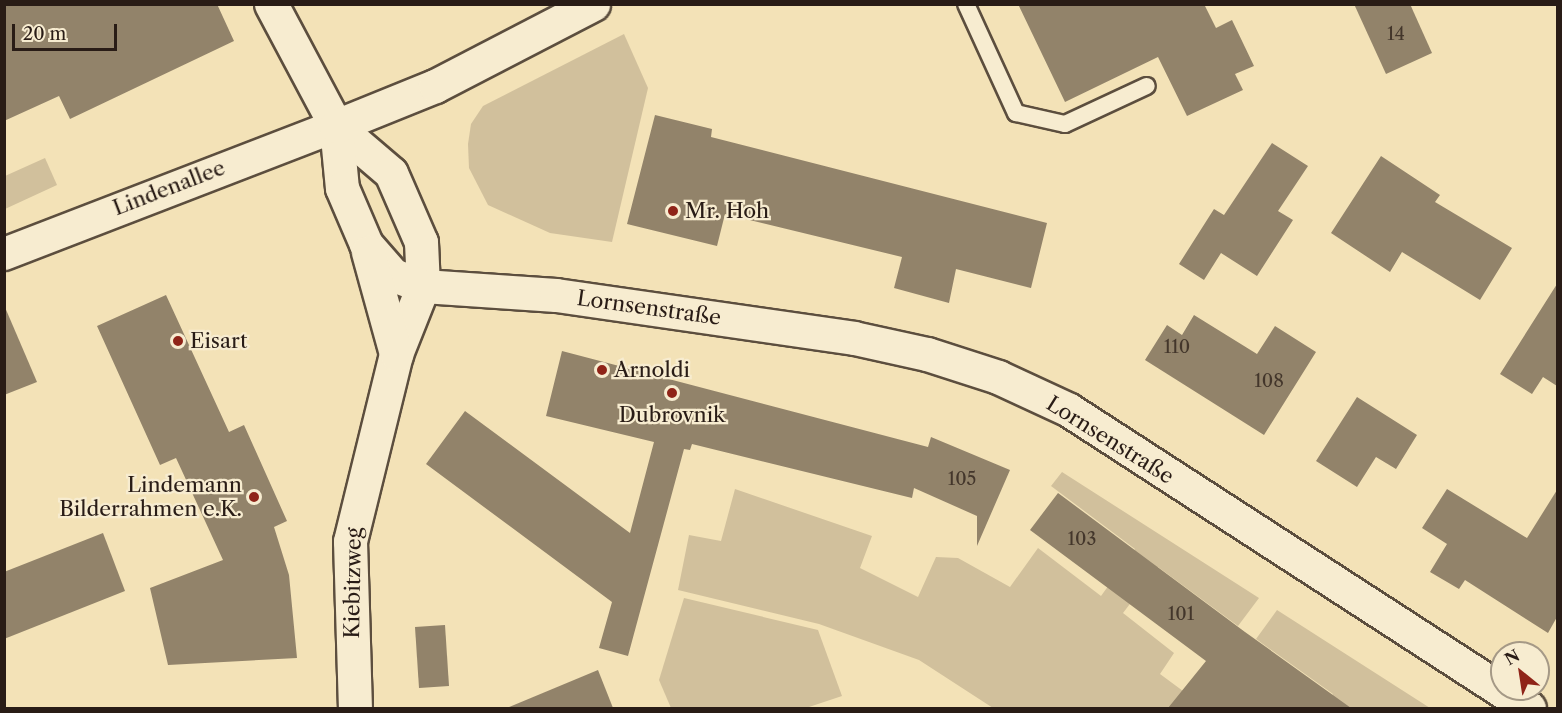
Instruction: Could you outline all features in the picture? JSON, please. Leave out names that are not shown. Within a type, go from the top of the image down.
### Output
[{"type":"street","name":"Lornsenstraße","points":[[271,4],[336,126],[391,173],[421,242],[423,286]]},
{"type":"street","points":[[336,126],[435,86],[592,4]]},
{"type":"street","name":"Lornsenstraße","points":[[336,126],[342,188],[366,244],[393,275],[423,286],[556,295],[854,338],[927,354],[998,377],[1069,410],[1529,708]]},
{"type":"street","name":"Lindenallee","points":[[4,254],[336,126]]},
{"type":"street","name":"Kiebitzweg","points":[[366,244],[396,354]]},
{"type":"street","name":"Kiebitzweg","points":[[355,708],[350,541],[396,354],[423,286]]},
{"type":"lane","points":[[966,4],[1016,113],[1065,124],[1147,86]]},
{"type":"shaded area","points":[[624,34],[648,88],[612,242],[550,233],[488,205],[469,168],[468,144],[471,124],[483,106]]},
{"type":"shaded area","points":[[45,158],[57,185],[5,209],[5,176]]},
{"type":"shaded area","points":[[1062,472],[1259,598],[1238,626],[1158,567],[1123,613],[1174,653],[1160,674],[1206,708],[993,708],[919,660],[819,624],[678,590],[689,535],[721,541],[735,489],[872,536],[860,568],[918,597],[936,557],[958,558],[1010,587],[1038,548],[1101,596],[1135,549],[1051,486]]},
{"type":"shaded area","points":[[684,598],[818,630],[842,696],[806,708],[671,708],[659,680]]},
{"type":"shaded area","points":[[1277,610],[1430,708],[1324,708],[1333,694],[1256,639]]},
{"type":"building","points":[[4,4],[217,4],[234,41],[70,119],[59,96],[4,121]]},
{"type":"building","points":[[1018,4],[1204,4],[1216,28],[1232,20],[1254,66],[1235,74],[1243,90],[1187,116],[1158,57],[1065,102]]},
{"type":"building","points":[[1354,4],[1410,4],[1432,53],[1386,74]]},
{"type":"building","points":[[655,115],[712,129],[711,137],[1047,223],[1031,288],[956,269],[949,303],[894,288],[902,257],[725,214],[717,246],[627,224]]},
{"type":"building","points":[[1272,143],[1308,166],[1278,211],[1293,220],[1257,276],[1221,253],[1204,280],[1179,264],[1214,209],[1224,215]]},
{"type":"building","points":[[1381,156],[1440,195],[1435,202],[1512,248],[1480,300],[1402,252],[1390,272],[1331,233]]},
{"type":"building","points":[[1557,284],[1557,386],[1543,377],[1532,394],[1500,374]]},
{"type":"building","points":[[166,295],[229,432],[244,425],[287,521],[274,527],[289,575],[297,658],[168,665],[150,588],[223,560],[176,458],[160,465],[97,326]]},
{"type":"building","points":[[4,305],[37,382],[4,395]]},
{"type":"building","points":[[1194,315],[1257,354],[1275,326],[1316,352],[1264,435],[1145,360],[1167,325],[1182,335]]},
{"type":"building","points":[[562,351],[928,447],[931,437],[1010,470],[977,546],[977,516],[914,488],[912,498],[692,444],[690,450],[684,449],[628,656],[599,648],[612,602],[426,464],[465,411],[630,533],[654,442],[546,416]]},
{"type":"building","points":[[1357,397],[1417,435],[1396,469],[1376,457],[1357,487],[1316,461]]},
{"type":"building","points":[[1447,489],[1527,538],[1557,490],[1557,617],[1548,633],[1465,580],[1459,589],[1430,572],[1447,544],[1422,528]]},
{"type":"building","points":[[1058,493],[1351,708],[1168,708],[1206,661],[1030,530]]},
{"type":"building","points":[[103,533],[125,591],[4,639],[4,572]]},
{"type":"building","points":[[445,625],[449,686],[419,688],[415,627]]},
{"type":"building","points":[[598,670],[613,708],[507,708]]},
{"type":"place","name":"Mr. Hoh","points":[[673,211]]},
{"type":"place","name":"Eisart","points":[[178,341]]},
{"type":"place","name":"Arnoldi","points":[[602,370]]},
{"type":"place","name":"Dubrovnik","points":[[672,393]]},
{"type":"place","name":"Lindemann Bilderrahmen e.K.","points":[[254,497]]}]
